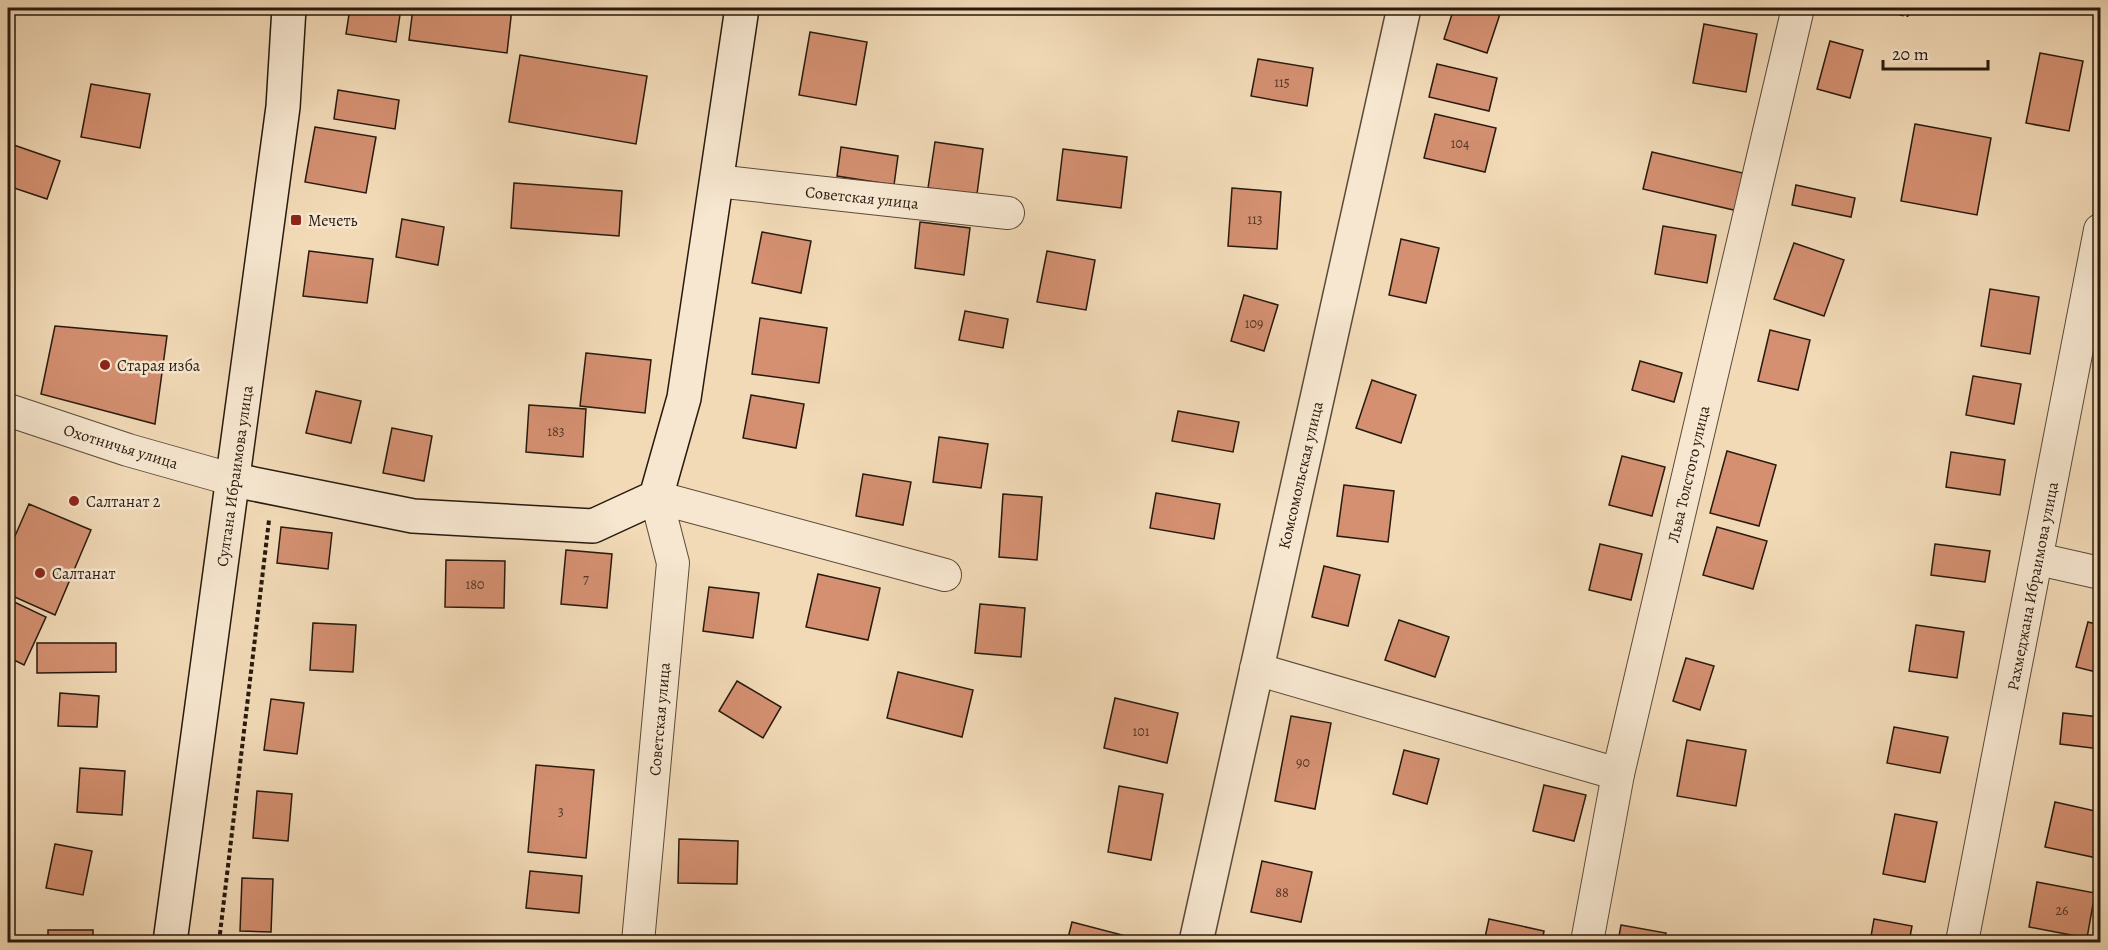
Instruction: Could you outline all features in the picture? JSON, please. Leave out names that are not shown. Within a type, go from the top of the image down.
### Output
[{"type":"main road","name":"Султана Ибраимова улица","points":[[170,942],[283,107],[289,8]]},
{"type":"main road","points":[[234,480],[413,516],[593,526],[656,497],[684,398],[742,8]]},
{"type":"main road","name":"Комсомольская улица","points":[[1196,942],[1404,8]]},
{"type":"street","name":"Льва Толстого улица","points":[[1587,942],[1618,774],[1798,8]]},
{"type":"street","name":"Советская улица","points":[[716,181],[1008,213]]},
{"type":"street","name":"Рахмеджана Ибраимова улица","points":[[1970,941],[2037,559],[2100,230]]},
{"type":"street","name":"Охотничья улица","points":[[8,410],[128,450],[234,480]]},
{"type":"street","name":"Советская улица","points":[[638,942],[673,563],[656,497]]},
{"type":"street","points":[[656,497],[945,575]]},
{"type":"street","points":[[2037,559],[2100,573]]},
{"type":"street","points":[[1256,669],[1618,774]]},
{"type":"path","points":[[1870,8],[1907,15],[1914,8]]},
{"type":"path","points":[[219,942],[273,488]]},
{"type":"building","points":[[350,8],[401,8],[396,42],[346,34]]},
{"type":"building","points":[[413,8],[512,8],[507,53],[409,40]]},
{"type":"building","points":[[1454,8],[1502,8],[1487,53],[1444,39]]},
{"type":"building","points":[[1704,24],[1757,34],[1746,92],[1693,83]]},
{"type":"building","points":[[810,32],[867,42],[856,105],[799,95]]},
{"type":"building","points":[[1830,41],[1863,50],[1850,98],[1817,89]]},
{"type":"building","points":[[2040,53],[2083,61],[2069,131],[2026,123]]},
{"type":"building","points":[[520,55],[647,76],[636,144],[509,122]]},
{"type":"building","points":[[1258,59],[1313,68],[1307,106],[1251,96]]},
{"type":"building","points":[[1437,64],[1497,78],[1489,111],[1429,97]]},
{"type":"building","points":[[91,84],[150,94],[140,148],[81,137]]},
{"type":"building","points":[[338,90],[399,100],[395,129],[334,119]]},
{"type":"building","points":[[1435,114],[1496,128],[1485,172],[1424,158]]},
{"type":"building","points":[[1915,124],[1991,138],[1977,215],[1901,201]]},
{"type":"building","points":[[315,127],[376,137],[366,193],[305,182]]},
{"type":"building","points":[[935,142],[983,149],[977,194],[928,188]]},
{"type":"building","points":[[8,143],[60,161],[47,199],[8,186]]},
{"type":"building","points":[[841,147],[898,156],[894,185],[837,176]]},
{"type":"building","points":[[1063,149],[1127,157],[1121,208],[1057,200]]},
{"type":"building","points":[[1652,152],[1747,174],[1738,211],[1643,189]]},
{"type":"building","points":[[514,183],[622,191],[619,236],[511,228]]},
{"type":"building","points":[[1796,185],[1855,198],[1851,217],[1792,205]]},
{"type":"building","points":[[1232,188],[1281,192],[1277,249],[1228,246]]},
{"type":"building","points":[[402,219],[444,227],[438,265],[396,257]]},
{"type":"building","points":[[920,222],[970,228],[964,275],[915,268]]},
{"type":"building","points":[[1663,226],[1716,235],[1707,283],[1655,274]]},
{"type":"building","points":[[762,232],[811,241],[801,293],[752,283]]},
{"type":"building","points":[[1401,239],[1439,248],[1426,303],[1389,295]]},
{"type":"building","points":[[1794,243],[1844,260],[1824,316],[1774,299]]},
{"type":"building","points":[[309,251],[373,259],[367,303],[303,296]]},
{"type":"building","points":[[1047,251],[1095,260],[1086,310],[1037,302]]},
{"type":"building","points":[[1990,289],[2039,297],[2030,354],[1981,346]]},
{"type":"building","points":[[1244,295],[1278,305],[1264,351],[1231,341]]},
{"type":"building","points":[[965,311],[1008,319],[1003,348],[959,340]]},
{"type":"building","points":[[760,318],[827,328],[819,383],[752,374]]},
{"type":"building","name":"Старая изба","points":[[55,326],[167,336],[155,424],[41,394]]},
{"type":"building","points":[[1770,330],[1810,340],[1798,390],[1758,381]]},
{"type":"building","points":[[586,353],[651,360],[645,413],[580,406]]},
{"type":"building","points":[[1640,361],[1682,373],[1674,402],[1632,390]]},
{"type":"building","points":[[1973,376],[2021,384],[2014,424],[1966,415]]},
{"type":"building","points":[[1372,380],[1416,395],[1401,443],[1356,428]]},
{"type":"building","points":[[316,391],[361,401],[351,443],[306,433]]},
{"type":"building","points":[[751,395],[804,404],[796,448],[743,438]]},
{"type":"building","points":[[529,405],[586,409],[583,457],[526,452]]},
{"type":"building","points":[[1178,411],[1239,422],[1233,452],[1172,441]]},
{"type":"building","points":[[392,428],[432,436],[424,481],[383,473]]},
{"type":"building","points":[[939,437],[988,444],[981,488],[933,482]]},
{"type":"building","points":[[1727,451],[1776,465],[1759,526],[1710,513]]},
{"type":"building","points":[[1951,452],[2005,460],[2000,495],[1946,487]]},
{"type":"building","points":[[1622,456],[1665,467],[1652,516],[1609,505]]},
{"type":"building","points":[[863,474],[911,482],[903,525],[856,516]]},
{"type":"building","points":[[1344,485],[1394,491],[1388,542],[1337,536]]},
{"type":"building","points":[[1156,493],[1220,504],[1214,539],[1150,528]]},
{"type":"building","points":[[1003,494],[1042,497],[1037,560],[999,557]]},
{"type":"building","name":"Салтанат","points":[[29,504],[91,530],[55,615],[8,594],[8,552]]},
{"type":"building","points":[[281,527],[332,533],[328,569],[277,563]]},
{"type":"building","points":[[1717,527],[1767,541],[1753,589],[1703,575]]},
{"type":"building","points":[[1600,544],[1642,554],[1631,600],[1589,590]]},
{"type":"building","points":[[1935,544],[1990,551],[1985,582],[1931,575]]},
{"type":"building","points":[[566,550],[612,554],[607,608],[561,604]]},
{"type":"building","points":[[446,560],[505,561],[504,608],[445,607]]},
{"type":"building","points":[[1324,566],[1360,575],[1348,626],[1312,617]]},
{"type":"building","points":[[818,574],[880,588],[868,640],[806,627]]},
{"type":"building","points":[[709,587],[759,593],[753,638],[703,631]]},
{"type":"building","points":[[8,599],[46,617],[24,665],[8,657]]},
{"type":"building","points":[[980,604],[1025,608],[1021,657],[975,653]]},
{"type":"building","points":[[1399,620],[1449,637],[1435,677],[1385,660]]},
{"type":"building","points":[[2088,622],[2100,625],[2100,673],[2076,667]]},
{"type":"building","points":[[313,623],[356,625],[353,672],[310,670]]},
{"type":"building","points":[[1916,625],[1964,632],[1957,678],[1909,671]]},
{"type":"building","points":[[37,643],[116,643],[116,672],[37,673]]},
{"type":"building","points":[[1686,658],[1714,666],[1700,710],[1673,701]]},
{"type":"building","points":[[898,672],[973,690],[962,737],[887,718]]},
{"type":"building","points":[[737,681],[781,707],[763,738],[719,711]]},
{"type":"building","points":[[60,693],[99,696],[97,727],[58,726]]},
{"type":"building","points":[[1115,698],[1178,713],[1167,763],[1104,748]]},
{"type":"building","points":[[271,699],[304,703],[297,754],[264,750]]},
{"type":"building","points":[[2063,713],[2100,717],[2100,749],[2060,744]]},
{"type":"building","points":[[1291,716],[1331,723],[1315,809],[1275,801]]},
{"type":"building","points":[[1894,727],[1948,737],[1940,773],[1887,763]]},
{"type":"building","points":[[1687,740],[1746,750],[1736,806],[1677,796]]},
{"type":"building","points":[[1404,750],[1439,759],[1427,804],[1393,794]]},
{"type":"building","points":[[536,765],[594,770],[586,858],[528,852]]},
{"type":"building","points":[[80,768],[125,771],[122,815],[77,812]]},
{"type":"building","points":[[1544,785],[1586,795],[1574,841],[1533,831]]},
{"type":"building","points":[[1119,786],[1163,794],[1151,860],[1108,852]]},
{"type":"building","points":[[257,791],[292,794],[288,841],[253,838]]},
{"type":"building","points":[[2055,802],[2100,812],[2100,843],[2097,858],[2045,847]]},
{"type":"building","points":[[1895,814],[1937,822],[1925,882],[1883,874]]},
{"type":"building","points":[[679,839],[738,841],[737,884],[678,883]]},
{"type":"building","points":[[55,844],[92,851],[83,895],[46,888]]},
{"type":"building","points":[[1262,861],[1312,872],[1301,922],[1251,912]]},
{"type":"building","points":[[530,871],[582,876],[579,913],[526,908]]},
{"type":"building","points":[[242,878],[273,879],[271,932],[240,931]]},
{"type":"building","points":[[2037,882],[2095,893],[2087,938],[2029,927]]},
{"type":"building","points":[[1489,919],[1544,931],[1542,942],[1484,942]]},
{"type":"building","points":[[1874,919],[1912,926],[1909,942],[1870,942]]},
{"type":"building","points":[[1072,922],[1126,936],[1125,942],[1067,942]]},
{"type":"building","points":[[1621,925],[1666,933],[1664,942],[1618,942]]},
{"type":"building","points":[[48,930],[93,930],[93,942],[48,942]]},
{"type":"building","points":[[662,937],[685,939],[685,942],[661,942]]},
{"type":"place","name":"Мечеть","points":[[296,220]]},
{"type":"place","name":"Старая изба","points":[[105,365]]},
{"type":"place","name":"Салтанат 2","points":[[74,501]]},
{"type":"place","name":"Салтанат","points":[[40,573]]}]
